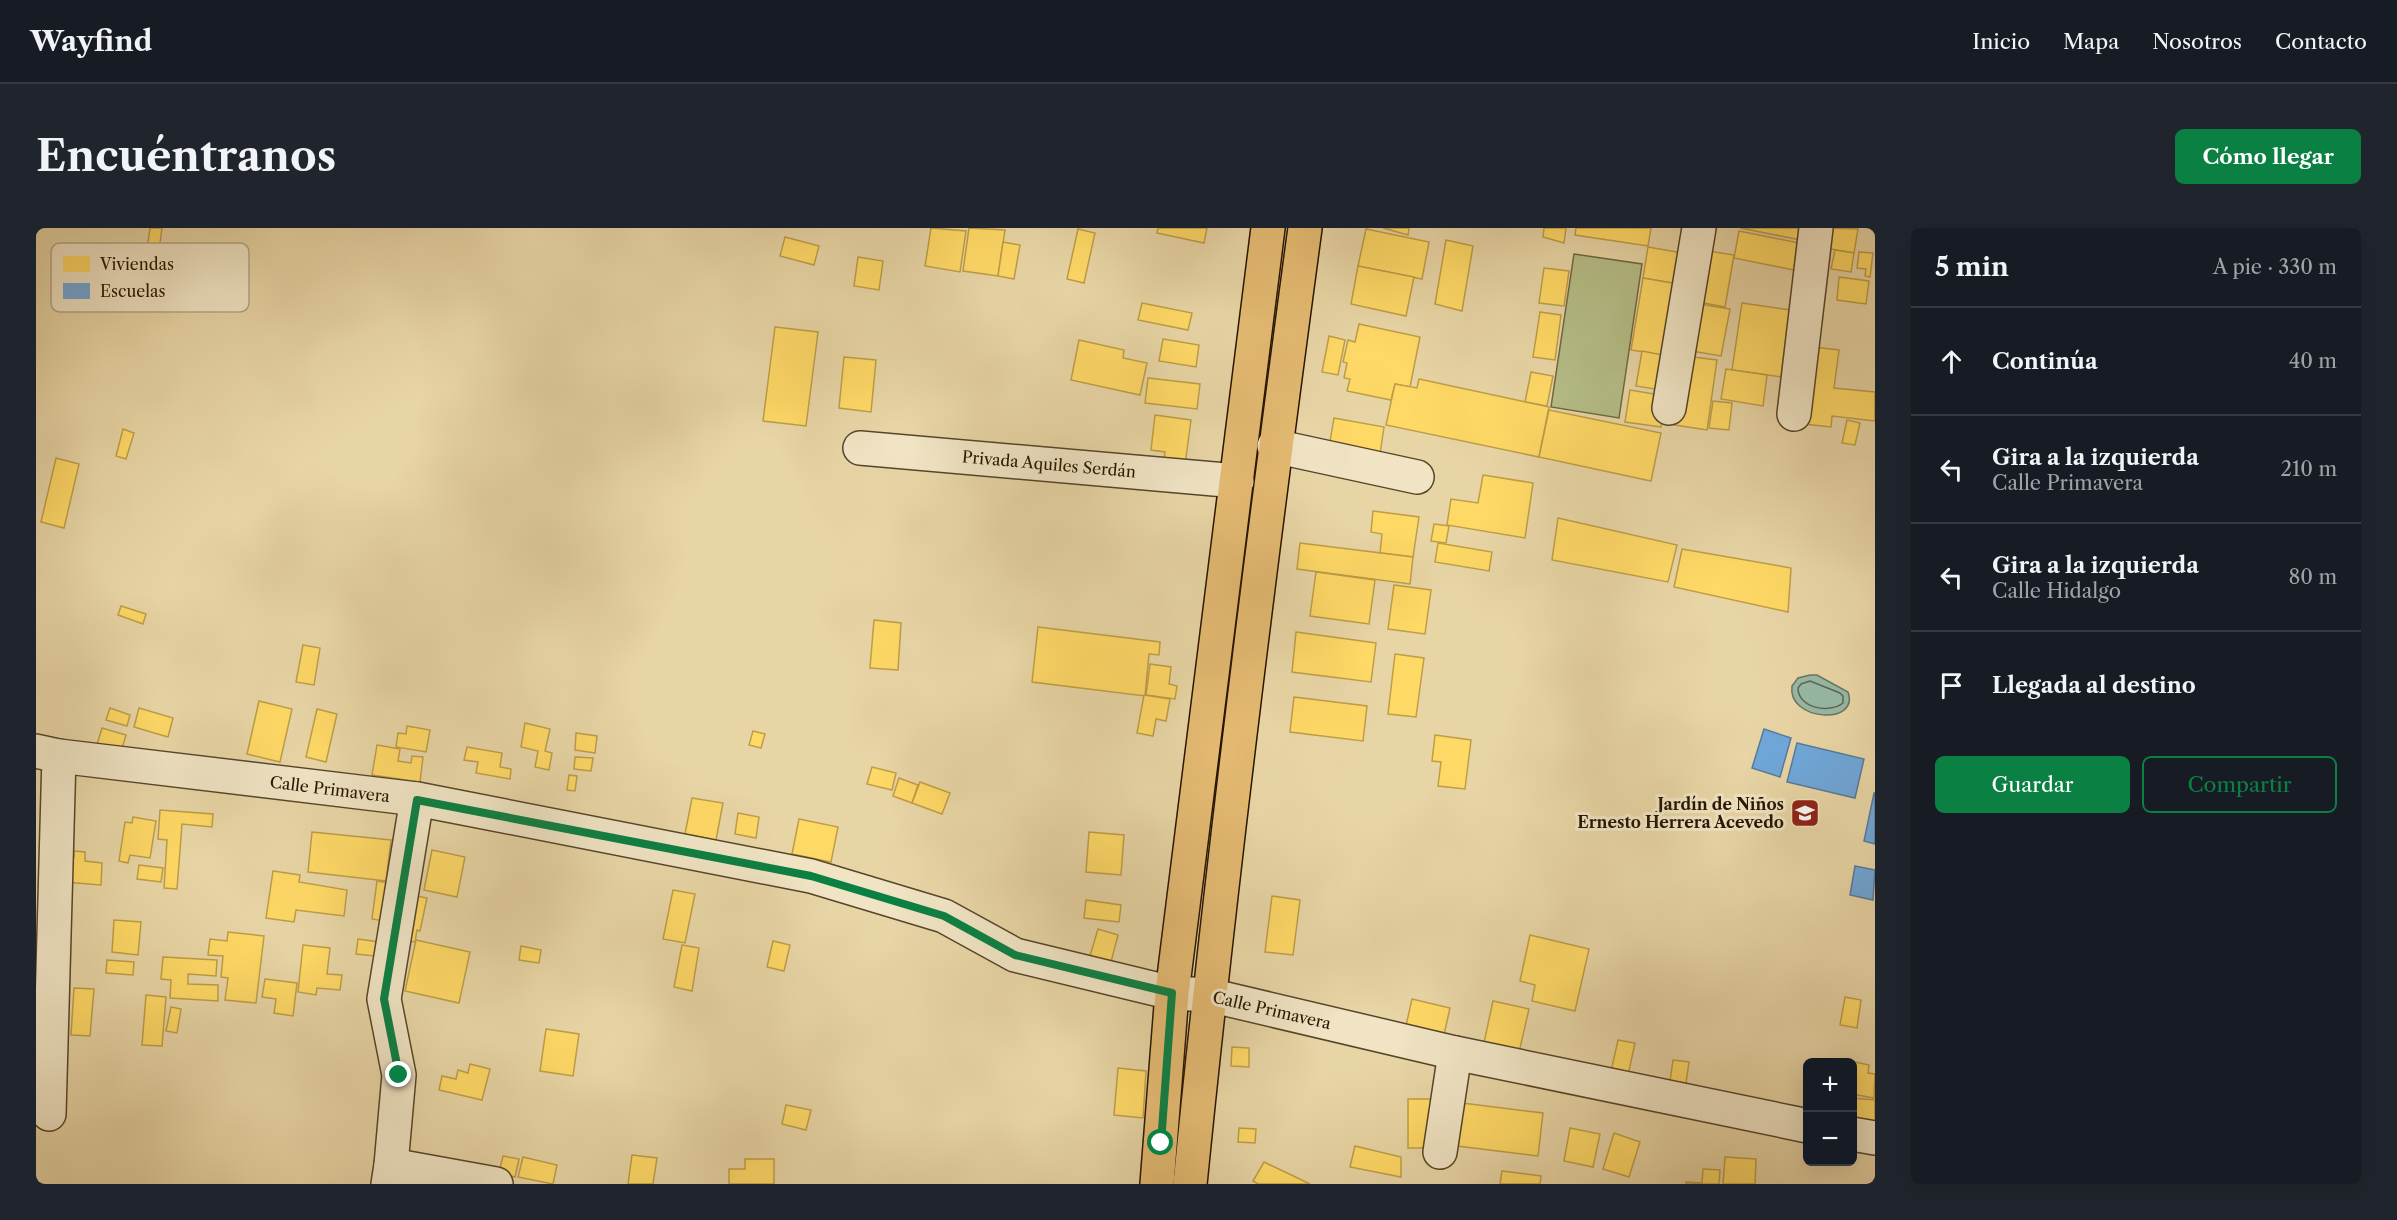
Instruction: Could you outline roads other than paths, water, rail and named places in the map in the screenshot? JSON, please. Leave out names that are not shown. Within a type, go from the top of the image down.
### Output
[{"type":"main road","points":[[1157,1184],[1172,993],[1268,228]]},
{"type":"main road","points":[[1190,1184],[1209,995],[1274,446],[1305,228]]},
{"type":"street","points":[[1669,408],[1699,228]]},
{"type":"street","points":[[1794,414],[1816,228]]},
{"type":"street","points":[[1251,357],[1286,366]]},
{"type":"street","points":[[1274,446],[1417,477]]},
{"type":"street","name":"Privada Aquiles Serdán","points":[[860,448],[1237,481]]},
{"type":"street","points":[[47,754],[49,1114]]},
{"type":"street","name":"Calle Primavera","points":[[47,754],[417,800],[811,876],[944,916],[1015,955],[1172,993],[1209,995],[1455,1053],[1803,1125]]},
{"type":"street","points":[[417,800],[384,999],[399,1075],[390,1174],[495,1184]]},
{"type":"street","points":[[1440,1152],[1455,1053]]},
{"type":"street","points":[[1857,1135],[1875,1138]]},
{"type":"water","points":[[1817,675],[1848,692],[1849,703],[1844,710],[1823,715],[1800,706],[1793,698],[1792,686],[1798,678]]},
{"type":"place","name":"Jardín de Niños Ernesto Herrera Acevedo","points":[[1805,813]]}]
